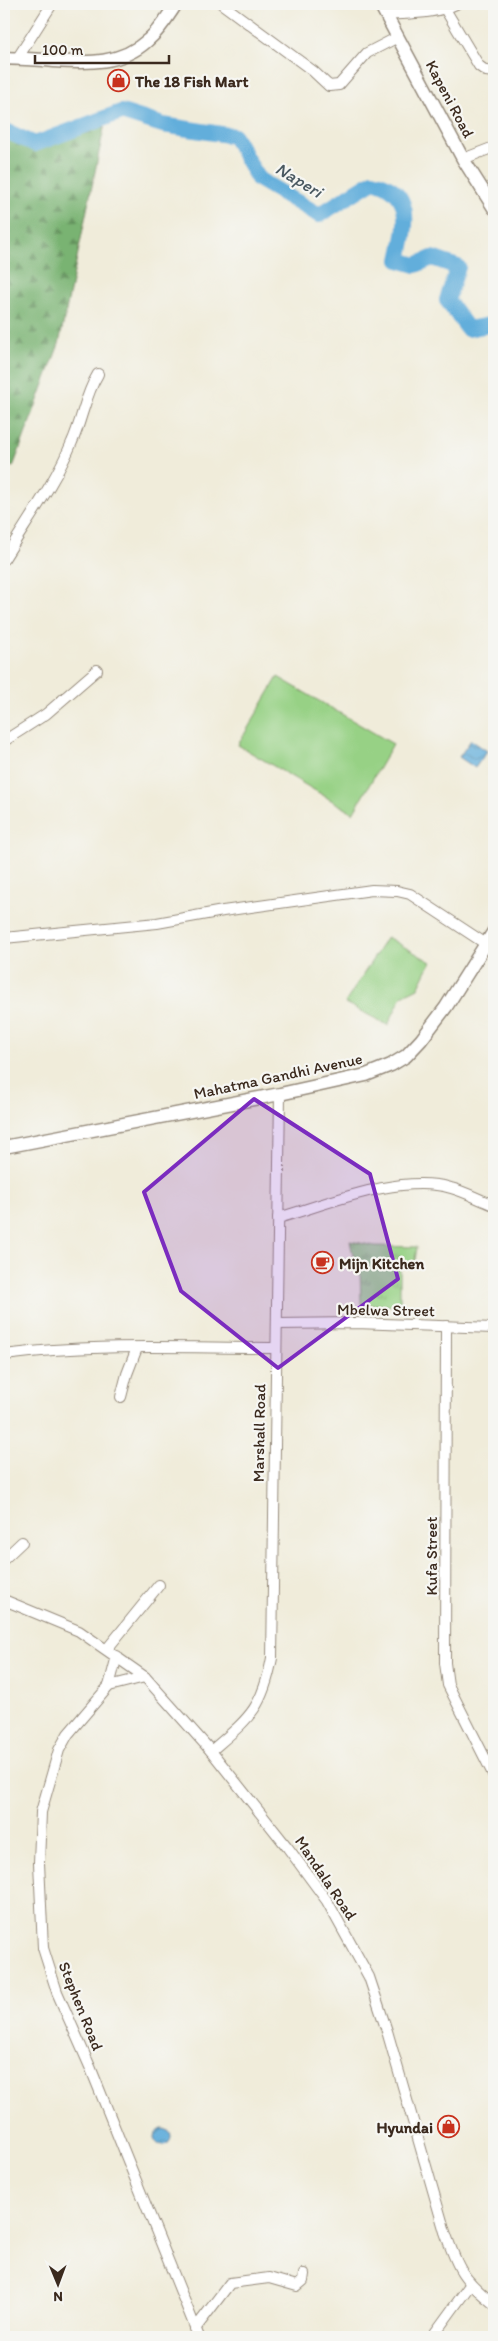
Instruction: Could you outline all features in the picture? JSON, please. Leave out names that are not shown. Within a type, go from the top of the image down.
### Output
[{"type":"main road","points":[[4,58],[79,63],[104,62],[119,58],[135,51],[148,41],[176,4]]},
{"type":"main road","name":"Kapeni Road","points":[[383,9],[463,159],[494,208]]},
{"type":"main road","name":"Mahatma Gandhi Avenue","points":[[4,1148],[280,1094],[366,1075],[391,1065],[406,1056],[446,1007],[494,931]]},
{"type":"street","points":[[18,59],[52,4]]},
{"type":"street","points":[[222,4],[313,70],[329,86],[339,85],[368,53],[398,37]]},
{"type":"street","points":[[383,9],[445,9],[456,4]]},
{"type":"street","points":[[445,9],[479,66],[486,71],[494,72]]},
{"type":"street","points":[[463,159],[494,147]]},
{"type":"street","points":[[4,559],[57,472],[72,443],[90,387],[98,374]]},
{"type":"street","points":[[4,741],[46,714],[97,670]]},
{"type":"street","points":[[4,938],[148,924],[324,896],[372,890],[389,890],[410,894],[486,944]]},
{"type":"street","name":"Marshall Road","points":[[210,1750],[238,1727],[256,1708],[265,1691],[272,1658],[280,1094]]},
{"type":"street","points":[[278,1218],[357,1195],[397,1186],[424,1184],[451,1188],[494,1205]]},
{"type":"street","name":"Mbelwa Street","points":[[277,1324],[494,1328]]},
{"type":"street","name":"Kufa Street","points":[[446,1326],[445,1664],[448,1685],[494,1776]]},
{"type":"street","points":[[121,1398],[127,1374],[137,1348]]},
{"type":"street","points":[[4,1355],[39,1350],[275,1348]]},
{"type":"street","points":[[4,1559],[22,1542]]},
{"type":"street","points":[[107,1649],[160,1584]]},
{"type":"street","name":"Mandala Road","points":[[4,1600],[78,1631],[118,1656],[145,1677],[210,1750],[328,1901],[369,1977],[387,2031],[445,2232],[454,2258],[470,2285]]},
{"type":"street","name":"Stephen Road","points":[[118,1656],[109,1686],[68,1734],[59,1750],[41,1812],[39,1863],[43,1948],[57,1992],[91,2069],[197,2333]]},
{"type":"street","points":[[109,1686],[145,1677]]},
{"type":"street","points":[[197,2333],[230,2283],[269,2278],[297,2286],[303,2281],[304,2274]]},
{"type":"street","points":[[432,2337],[470,2285],[494,2304]]},
{"type":"highlighted area","points":[[254,1099],[370,1174],[398,1279],[278,1368],[181,1291],[144,1192]]},
{"type":"green space","points":[[94,119],[106,119],[59,344],[13,467],[4,465],[4,124],[25,135],[40,136],[70,129]]},
{"type":"green space","points":[[278,677],[393,744],[353,813],[238,745]]},
{"type":"green space","points":[[387,937],[431,962],[418,988],[402,996],[388,1025],[345,1003]]},
{"type":"green space","points":[[350,1241],[375,1246],[417,1247],[414,1267],[400,1268],[400,1306],[361,1304],[360,1268],[353,1255]]},
{"type":"water","points":[[471,740],[487,751],[475,768],[459,757]]},
{"type":"water","points":[[160,2129],[166,2129],[171,2134],[169,2143],[160,2145],[155,2140],[155,2134]]},
{"type":"waterway","name":"Naperi","points":[[4,130],[35,144],[121,112],[163,125],[234,136],[258,179],[319,215],[373,181],[387,186],[396,193],[402,202],[405,212],[404,235],[399,260],[416,265],[432,258],[458,267],[447,300],[468,329],[494,324]]},
{"type":"place","name":"The 18 Fish Mart","points":[[119,81]]},
{"type":"place","name":"Mijn Kitchen","points":[[323,1263]]},
{"type":"place","name":"Hyundai","points":[[449,2127]]}]
